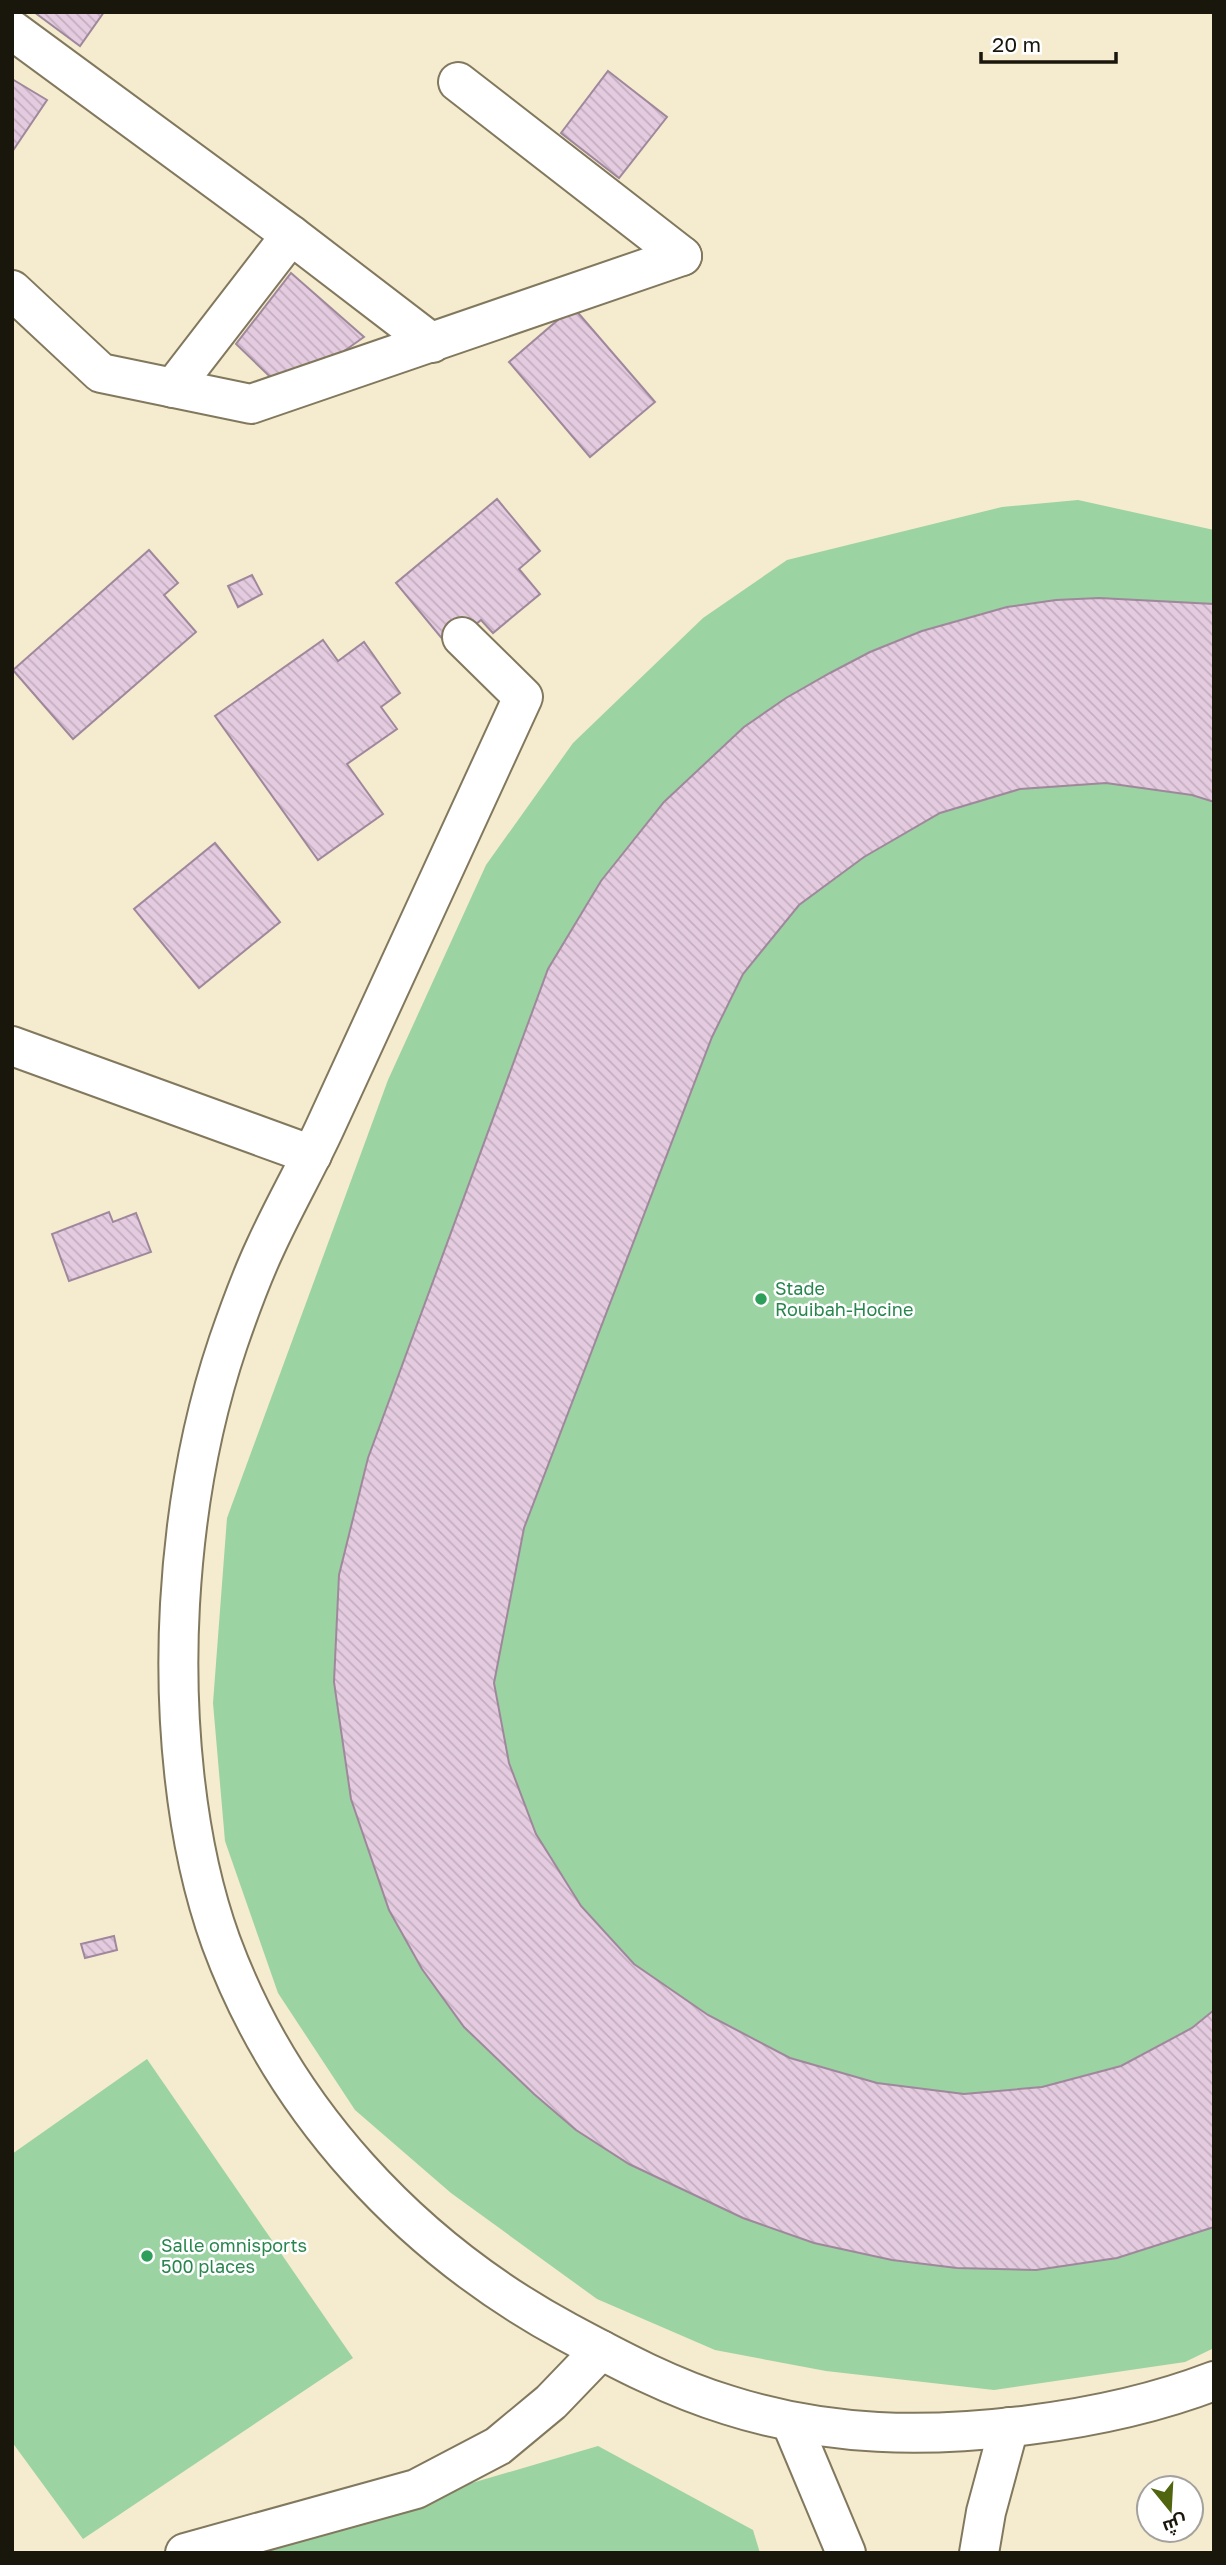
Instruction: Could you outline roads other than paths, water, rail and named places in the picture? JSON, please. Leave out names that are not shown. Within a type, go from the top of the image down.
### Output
[{"type":"street","points":[[12,30],[291,234],[432,343]]},
{"type":"street","points":[[12,290],[101,373],[251,404],[682,256],[458,82]]},
{"type":"street","points":[[173,388],[291,234]]},
{"type":"street","points":[[462,637],[523,697],[312,1155],[264,1248],[227,1346],[200,1447],[183,1550],[177,1653],[182,1758],[198,1861],[220,1940],[253,2015],[294,2086],[343,2151],[398,2211],[461,2265],[529,2311],[664,2380],[726,2405],[791,2422],[863,2432],[936,2434],[1088,2417],[1168,2398],[1214,2381]]},
{"type":"street","points":[[12,1046],[312,1155]]},
{"type":"street","points":[[185,2553],[416,2489],[498,2446],[551,2402],[601,2350]]},
{"type":"street","points":[[791,2422],[846,2553]]},
{"type":"street","points":[[979,2553],[986,2512],[1009,2427]]},
{"type":"place","name":"Stade Rouibah-Hocine","points":[[761,1299]]},
{"type":"place","name":"Salle omnisports 500 places","points":[[147,2256]]}]
